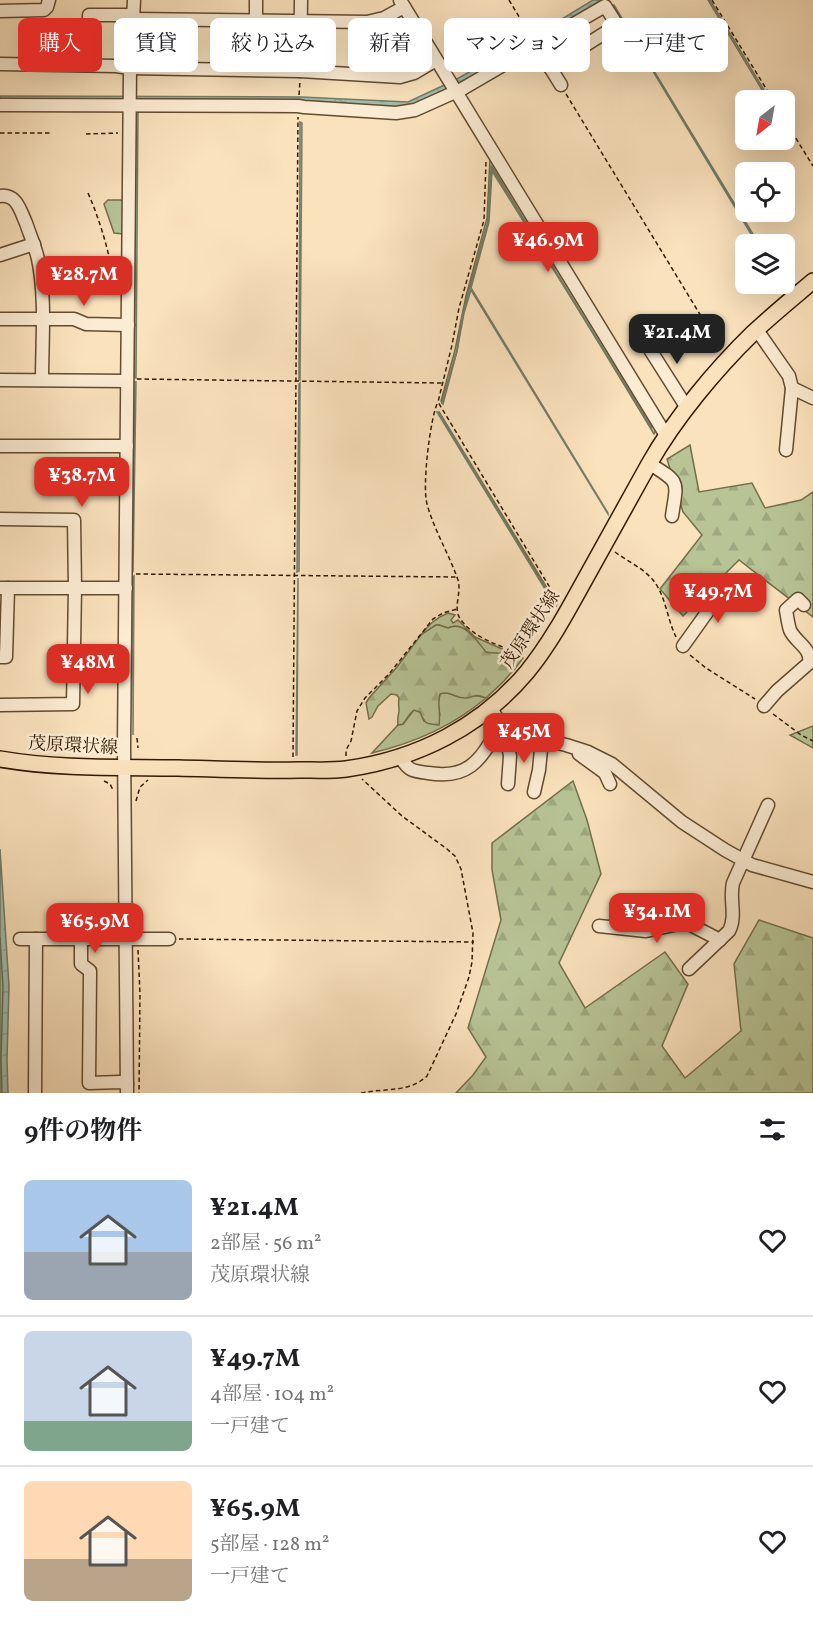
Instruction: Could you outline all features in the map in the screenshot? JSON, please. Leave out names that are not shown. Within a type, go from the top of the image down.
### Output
[{"type":"main road","name":"茂原環状線","points":[[0,759],[62,766],[125,768],[349,769],[416,752],[447,737],[477,719],[490,708],[515,685],[536,660],[565,615],[650,464],[687,408],[726,361],[757,330],[813,281]]},
{"type":"street","points":[[0,11],[40,11],[47,7],[49,0]]},
{"type":"street","points":[[134,0],[134,17]]},
{"type":"street","points":[[256,0],[256,18]]},
{"type":"street","points":[[301,0],[301,18]]},
{"type":"street","points":[[336,21],[376,21],[384,18],[402,4],[667,437]]},
{"type":"street","points":[[585,18],[605,6],[614,20],[614,27],[590,42]]},
{"type":"street","points":[[89,18],[89,15],[210,18]]},
{"type":"street","points":[[320,72],[400,76],[414,73],[436,60]]},
{"type":"street","points":[[0,64],[114,66]]},
{"type":"street","points":[[127,1089],[132,939],[125,768],[130,72]]},
{"type":"street","points":[[0,105],[298,106],[405,113],[456,92],[491,72]]},
{"type":"street","points":[[553,72],[561,85]]},
{"type":"street","points":[[0,196],[8,195],[15,200],[34,244],[41,274],[42,380]]},
{"type":"street","points":[[0,255],[34,244]]},
{"type":"street","points":[[0,319],[65,318],[86,324],[128,325]]},
{"type":"street","points":[[685,325],[649,348],[687,408]]},
{"type":"street","points":[[757,330],[789,376],[792,388],[786,450]]},
{"type":"street","points":[[0,380],[127,380]]},
{"type":"street","points":[[792,388],[813,398]]},
{"type":"street","points":[[0,446],[127,446]]},
{"type":"street","points":[[650,464],[666,474],[676,486],[672,516]]},
{"type":"street","points":[[0,519],[74,520],[75,588],[73,704],[0,705]]},
{"type":"street","points":[[683,646],[728,584]]},
{"type":"street","points":[[0,657],[6,657],[4,588],[126,588]]},
{"type":"street","points":[[764,706],[809,663],[808,651],[790,631],[786,610],[798,599],[804,605]]},
{"type":"street","points":[[490,708],[505,728],[510,756],[508,784]]},
{"type":"street","points":[[505,728],[588,752],[612,764],[682,822],[743,860],[752,865],[813,882]]},
{"type":"street","points":[[400,757],[413,771],[440,775],[457,773],[467,769],[479,759],[505,728]]},
{"type":"street","points":[[534,792],[542,739]]},
{"type":"street","points":[[566,745],[605,773],[610,784]]},
{"type":"street","points":[[689,969],[729,932],[732,925],[731,889],[768,805]]},
{"type":"street","points":[[599,926],[646,931],[689,924],[720,940]]},
{"type":"street","points":[[20,939],[169,939]]},
{"type":"street","points":[[34,1093],[36,939]]},
{"type":"street","points":[[81,939],[81,964],[90,971],[88,1083],[120,1082],[127,1089]]},
{"type":"path","points":[[509,0],[520,18]]},
{"type":"path","points":[[712,0],[767,90]]},
{"type":"path","points":[[293,770],[300,72]]},
{"type":"path","points":[[561,85],[722,350],[726,361]]},
{"type":"path","points":[[0,132],[50,133]]},
{"type":"path","points":[[86,134],[130,132]]},
{"type":"path","points":[[795,137],[813,166]]},
{"type":"path","points":[[488,146],[484,220],[459,308],[453,345],[431,428],[425,494],[435,526],[459,583],[460,594],[457,609],[459,617],[475,633],[486,640],[536,660]]},
{"type":"path","points":[[88,193],[104,235],[116,293]]},
{"type":"path","points":[[127,380],[442,383]]},
{"type":"path","points":[[438,402],[565,615]]},
{"type":"path","points":[[102,453],[117,469]]},
{"type":"path","points":[[605,544],[654,581],[662,596],[670,624],[691,657],[764,706],[801,735],[813,741]]},
{"type":"path","points":[[125,574],[457,577]]},
{"type":"path","points":[[361,1093],[411,1087],[427,1076],[465,990],[472,962],[474,942],[471,921],[461,869],[455,856],[402,816],[349,769],[346,750],[351,741],[357,711],[365,698],[393,669],[433,619],[457,609]]},
{"type":"path","points":[[137,738],[138,748]]},
{"type":"path","points":[[101,779],[110,784],[115,793]]},
{"type":"path","points":[[136,803],[140,787],[151,779]]},
{"type":"path","points":[[132,939],[140,994],[139,1093]]},
{"type":"path","points":[[169,939],[474,942]]},
{"type":"green space","points":[[490,158],[656,430],[654,434],[492,167],[488,222],[463,312],[457,351],[442,403],[466,296],[487,218]]},
{"type":"green space","points":[[108,200],[121,200],[124,203],[123,234],[114,233],[104,204]]},
{"type":"green space","points":[[439,412],[557,604],[556,606]]},
{"type":"green space","points":[[690,445],[699,492],[752,483],[765,508],[801,500],[813,492],[813,617],[739,560],[683,616],[660,589],[702,535],[683,512],[667,459]]},
{"type":"green space","points":[[448,613],[455,615],[451,620],[453,623],[458,620],[475,637],[523,658],[514,670],[516,667],[509,655],[488,654],[465,629],[459,627],[448,628],[436,625],[421,635],[433,622]]},
{"type":"green space","points":[[436,625],[465,629],[486,652],[513,657],[516,667],[486,698],[477,696],[462,698],[447,693],[440,694],[439,725],[427,723],[420,712],[414,710],[403,724],[398,725],[399,698],[391,694],[378,706],[369,719],[366,703],[369,698],[397,667],[421,635]]},
{"type":"green space","points":[[445,692],[486,698],[447,725],[403,744],[372,753],[398,725],[403,724],[414,710],[420,712],[424,721],[440,715],[438,703],[440,694]]},
{"type":"green space","points":[[813,726],[813,748],[790,735]]},
{"type":"green space","points":[[573,781],[587,820],[601,874],[559,963],[585,1008],[665,952],[688,984],[662,1046],[685,1078],[741,1031],[734,964],[759,920],[813,938],[813,1093],[456,1093],[486,1057],[468,1028],[501,920],[492,870],[492,843]]},
{"type":"water","points":[[593,0],[601,0],[571,18],[564,18]]},
{"type":"water","points":[[708,0],[721,18],[719,18]]},
{"type":"water","points":[[728,30],[764,90],[728,33]]},
{"type":"water","points":[[469,72],[480,72],[458,85],[408,107],[0,100],[0,96],[301,97],[408,102]]},
{"type":"water","points":[[653,72],[735,204],[735,207]]},
{"type":"water","points":[[136,109],[138,109],[136,378],[134,377]]},
{"type":"water","points":[[300,122],[302,123],[299,380]]},
{"type":"water","points":[[491,167],[652,428],[492,171],[489,222],[471,288],[608,514],[471,290],[457,351],[463,312],[488,222]]},
{"type":"water","points":[[744,222],[753,234],[751,234]]},
{"type":"water","points":[[457,351],[443,404],[442,403]]},
{"type":"water","points":[[134,382],[136,382],[133,572]]},
{"type":"water","points":[[299,384],[299,571],[297,572]]},
{"type":"water","points":[[437,412],[439,412],[556,607]]},
{"type":"water","points":[[134,576],[133,735],[133,577]]},
{"type":"water","points":[[298,578],[297,755],[296,755]]},
{"type":"water","points":[[0,849],[9,986],[8,1093],[0,1093]]}]
